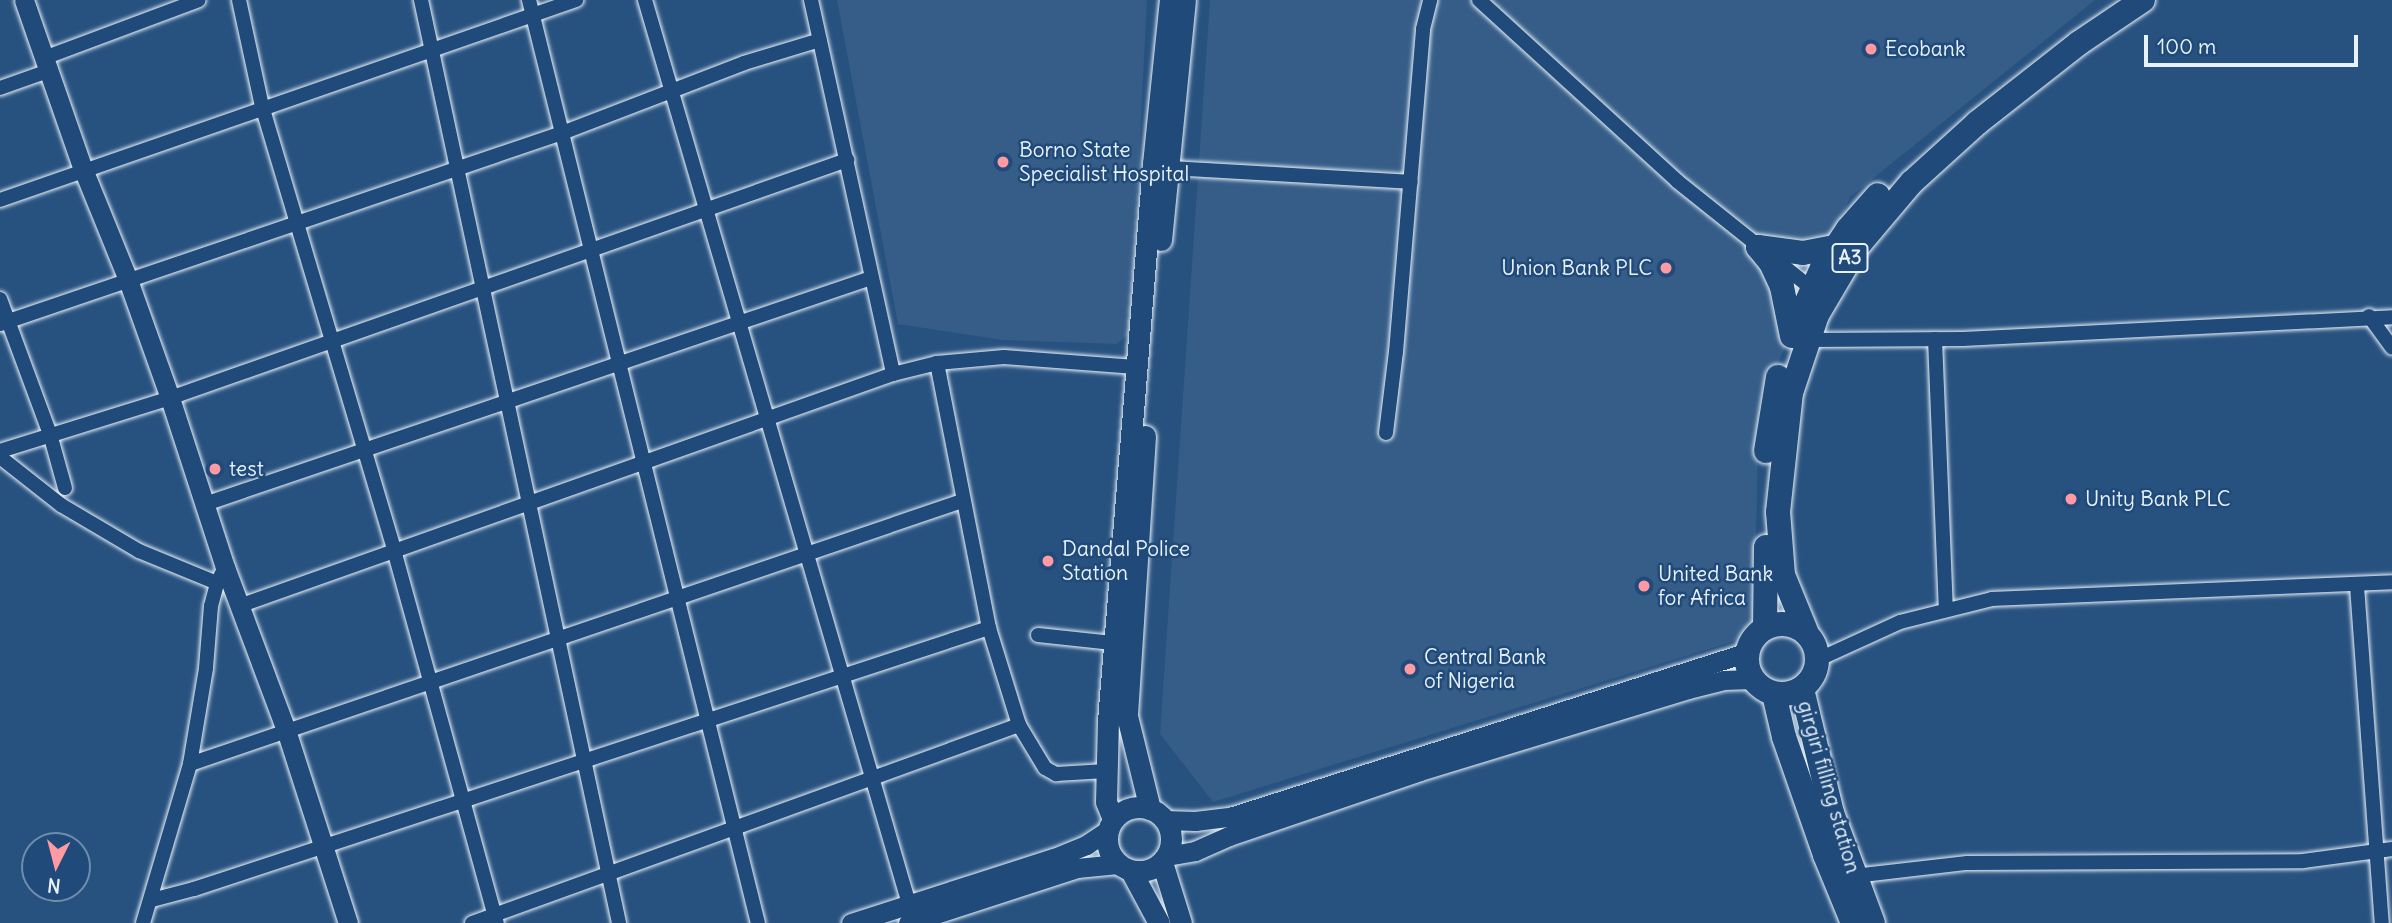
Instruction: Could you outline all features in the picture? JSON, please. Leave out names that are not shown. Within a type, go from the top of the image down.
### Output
[{"type":"highway","name":"A3","points":[[1817,660],[1816,649],[1783,575],[1778,512],[1791,393],[1811,288],[1835,247],[1879,194],[1952,123],[2052,44],[2116,0]]},
{"type":"highway","name":"A3","points":[[1765,628],[1767,446],[1774,391],[1800,338],[1817,316],[1857,247],[1912,182],[1976,123],[2079,43],[2143,0]]},
{"type":"highway","points":[[1758,247],[1803,253],[1835,247]]},
{"type":"highway","points":[[1758,247],[1782,287],[1800,338]]},
{"type":"highway","points":[[1806,631],[1786,623],[1765,628],[1756,635],[1748,652],[1748,666],[1753,679],[1774,694],[1788,695],[1802,690],[1812,679],[1817,660]]},
{"type":"highway","name":"girgiri filling station","points":[[1802,690],[1829,803],[1873,923]]},
{"type":"highway","points":[[1774,694],[1784,737],[1825,855],[1853,923]]},
{"type":"main road","points":[[24,0],[83,169],[128,280],[170,398],[205,503],[221,575],[239,606],[286,730],[348,923]]},
{"type":"main road","points":[[1159,923],[1124,867],[1110,855],[1106,771],[1113,643],[1170,0]]},
{"type":"main road","points":[[1181,923],[1164,859],[1171,832],[1158,814],[1127,716],[1147,411],[1185,0]]},
{"type":"main road","points":[[908,914],[1063,854],[1110,825],[1130,808],[1205,821],[1233,816],[1748,652]]},
{"type":"main road","points":[[850,923],[908,914],[1077,868],[1151,869],[1164,859],[1195,851],[1229,836],[1420,771],[1723,680],[1753,679]]},
{"type":"street","points":[[0,88],[46,65],[198,0]]},
{"type":"street","points":[[239,0],[262,106],[394,550],[496,919]]},
{"type":"street","points":[[421,0],[619,923]]},
{"type":"street","points":[[0,200],[262,106],[432,49],[531,7],[576,0]]},
{"type":"street","points":[[645,0],[769,418],[908,914]]},
{"type":"street","points":[[811,0],[893,374]]},
{"type":"street","points":[[1385,433],[1396,352],[1423,29],[1430,0]]},
{"type":"street","points":[[1479,0],[1678,181],[1811,288]]},
{"type":"street","points":[[531,7],[758,923]]},
{"type":"street","points":[[4,323],[562,133],[744,63],[820,40]]},
{"type":"street","points":[[0,451],[170,398],[331,339],[846,160]]},
{"type":"street","points":[[1169,168],[1411,182]]},
{"type":"street","points":[[205,503],[871,278]]},
{"type":"street","points":[[0,299],[4,323],[50,434],[65,488]]},
{"type":"street","points":[[1800,338],[1935,339],[2369,316],[2392,317]]},
{"type":"street","points":[[2369,316],[2392,348]]},
{"type":"street","points":[[1935,339],[1947,608]]},
{"type":"street","points":[[239,606],[893,374],[937,363],[1004,357],[1136,367]]},
{"type":"street","points":[[937,363],[989,628],[1019,725],[1045,768],[1056,774],[1106,771]]},
{"type":"street","points":[[0,457],[61,505],[139,551],[221,575],[190,764],[152,900],[143,923]]},
{"type":"street","points":[[190,764],[962,501]]},
{"type":"street","points":[[1817,660],[1900,622],[1947,608],[1992,599],[2357,586],[2392,582]]},
{"type":"street","points":[[2357,586],[2382,923]]},
{"type":"street","points":[[152,900],[989,628]]},
{"type":"street","points":[[1038,635],[1113,643]]},
{"type":"street","points":[[472,923],[496,919],[608,874],[1019,725]]},
{"type":"street","points":[[1854,876],[1967,863],[2303,861],[2392,849]]},
{"type":"shaded area","name":"Borno State Specialist Hospital","points":[[837,0],[1147,0],[1130,333],[1117,344],[1002,340],[898,324]]},
{"type":"shaded area","points":[[1210,0],[2095,0],[1850,197],[1759,407],[1754,617],[1734,641],[1213,802],[1160,734]]},
{"type":"place","name":"Ecobank","points":[[1871,49]]},
{"type":"place","name":"Borno State Specialist Hospital","points":[[1003,162]]},
{"type":"place","name":"Union Bank PLC","points":[[1666,268]]},
{"type":"place","name":"test","points":[[215,469]]},
{"type":"place","name":"Unity Bank PLC","points":[[2071,499]]},
{"type":"place","name":"Dandal Police Station","points":[[1048,561]]},
{"type":"place","name":"United Bank for Africa","points":[[1644,586]]},
{"type":"place","name":"Central Bank of Nigeria","points":[[1410,669]]}]
